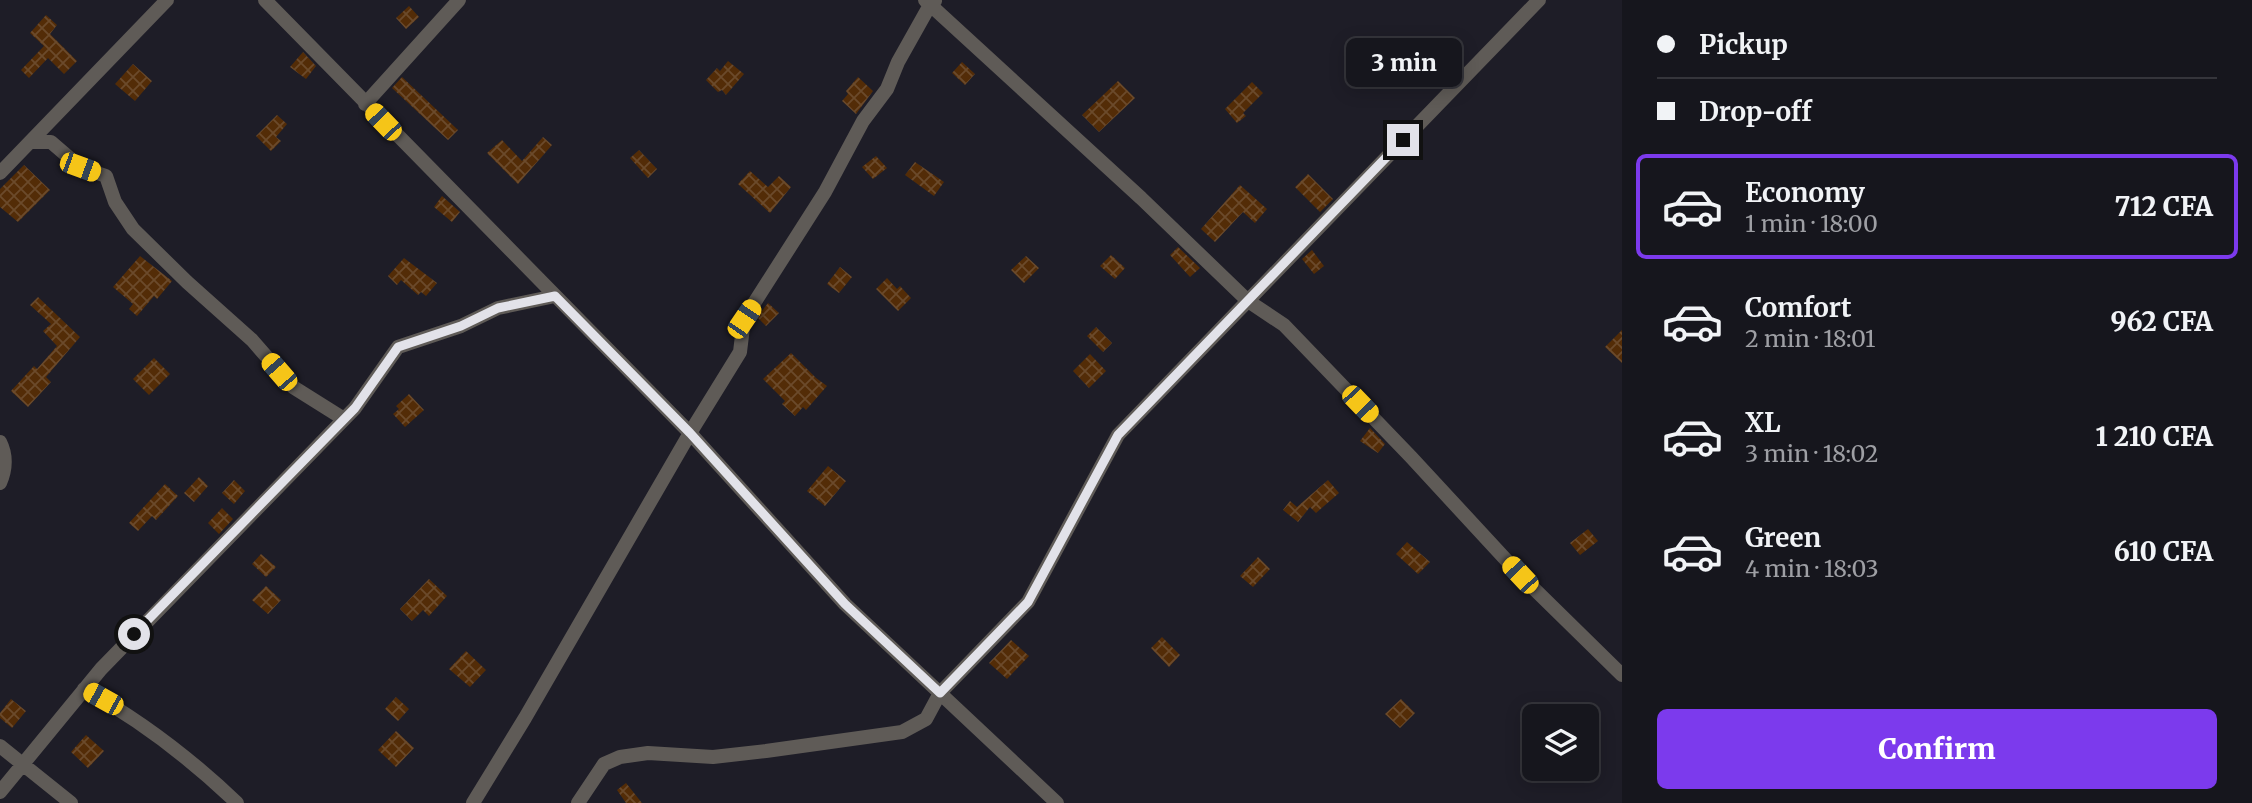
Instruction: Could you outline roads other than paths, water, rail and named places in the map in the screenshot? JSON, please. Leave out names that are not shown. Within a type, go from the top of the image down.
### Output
[{"type":"street","points":[[0,173],[167,0]]},
{"type":"street","points":[[265,0],[690,433],[845,604],[1057,803]]},
{"type":"street","points":[[365,104],[459,0]]},
{"type":"street","points":[[578,803],[604,764],[620,757],[648,753],[713,757],[902,732],[926,719],[940,693],[1028,602],[1118,435],[1539,0]]},
{"type":"street","points":[[473,803],[740,352],[744,319],[825,192],[863,121],[887,89],[898,62],[931,2],[1248,301],[1284,325],[1520,575],[1622,675]]},
{"type":"street","points":[[30,142],[51,142],[80,167],[106,176],[115,202],[132,229],[252,340],[293,387],[344,419]]},
{"type":"street","points":[[0,792],[101,669],[355,408],[398,347],[461,326],[498,308],[555,296]]},
{"type":"street","points":[[0,442],[4,450],[6,470],[0,483]]},
{"type":"street","points":[[84,689],[122,710],[155,734],[208,775],[237,803]]},
{"type":"street","points":[[0,746],[71,803]]}]
